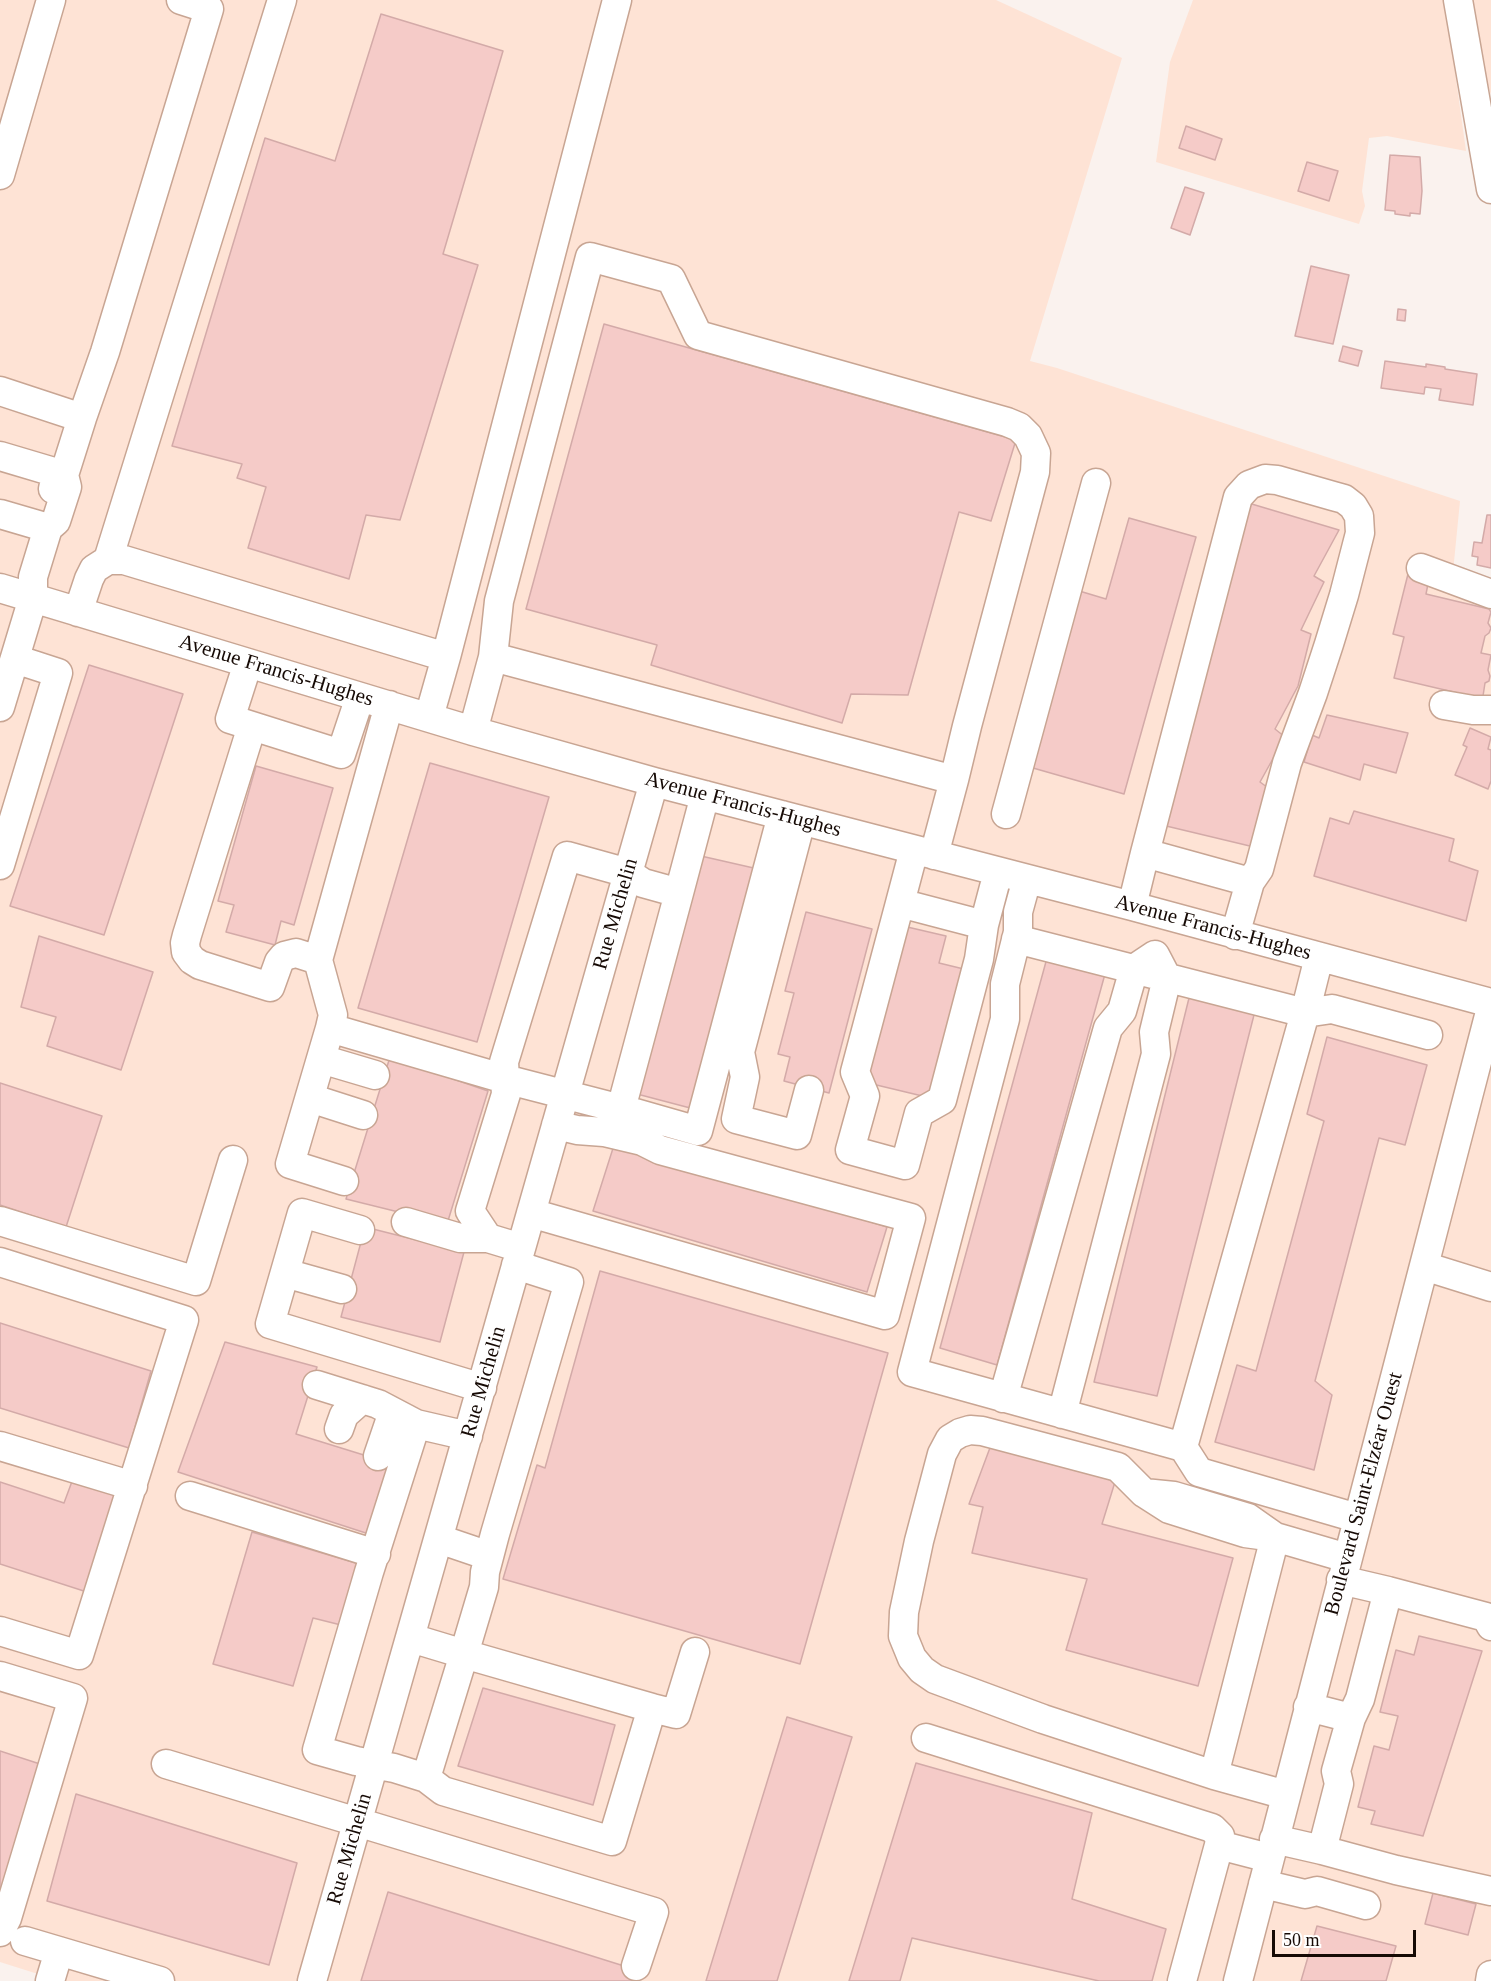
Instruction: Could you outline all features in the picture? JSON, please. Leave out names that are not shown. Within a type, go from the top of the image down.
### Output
[{"type":"street","points":[[0,175],[51,0]]},
{"type":"street","points":[[0,707],[33,598],[33,577],[48,528],[56,521],[67,487],[64,475],[105,352],[209,9],[181,0]]},
{"type":"street","points":[[108,560],[282,0]]},
{"type":"street","points":[[429,717],[617,0]]},
{"type":"street","points":[[1458,0],[1491,189]]},
{"type":"street","points":[[473,731],[493,657],[499,601],[590,257],[671,279],[698,335],[1007,422],[1028,436],[1036,453],[1035,472],[954,780],[900,903],[855,1072],[865,1096],[850,1150],[905,1165],[919,1113],[942,1100],[979,959],[984,925],[998,872]]},
{"type":"street","points":[[0,391],[82,418]]},
{"type":"street","points":[[0,456],[64,475]]},
{"type":"street","points":[[1132,906],[1238,498],[1249,485],[1265,479],[1333,495],[1353,506],[1359,516],[1360,533],[1332,634],[1287,763],[1259,869],[1250,882],[1235,935]]},
{"type":"street","points":[[1006,814],[1096,483]]},
{"type":"street","points":[[0,514],[48,528]]},
{"type":"street","points":[[78,612],[91,574],[98,565],[108,560],[124,560],[446,657]]},
{"type":"street","points":[[1422,568],[1491,594]]},
{"type":"street","name":"Avenue Francis-Hughes","points":[[0,588],[473,731],[654,782],[1132,906],[1491,1003]]},
{"type":"street","points":[[493,657],[954,780]]},
{"type":"street","points":[[0,865],[58,673],[15,659]]},
{"type":"street","points":[[248,663],[230,719],[341,754],[360,697]]},
{"type":"street","points":[[344,1181],[290,1164],[333,1015],[318,960],[389,705]]},
{"type":"street","points":[[1444,705],[1473,710],[1491,710]]},
{"type":"street","points":[[252,726],[187,935],[186,952],[200,965],[270,987],[279,962],[284,956],[296,953],[318,960]]},
{"type":"street","name":"Rue Michelin","points":[[312,1981],[654,782]]},
{"type":"street","points":[[621,1109],[705,795]]},
{"type":"street","points":[[330,1028],[565,1096],[698,1131],[792,818]]},
{"type":"street","points":[[792,818],[740,1052],[745,1077],[736,1119],[797,1135],[810,1090]]},
{"type":"street","points":[[1145,853],[1250,882]]},
{"type":"street","points":[[426,1778],[484,1587],[489,1556],[569,1281],[519,1257],[488,1238],[470,1211],[506,1094],[504,1062],[567,856],[628,873],[643,883],[679,893]]},
{"type":"street","points":[[1027,879],[1018,912],[1016,939],[1005,984],[1005,1019],[912,1372],[1184,1447],[1199,1472],[1357,1518]]},
{"type":"street","points":[[900,903],[984,925]]},
{"type":"street","points":[[1062,1414],[1156,1054],[1152,967],[1166,916]]},
{"type":"street","points":[[1016,939],[1152,967],[1305,1013],[1332,1009],[1428,1035]]},
{"type":"street","points":[[1184,1447],[1319,957]]},
{"type":"street","points":[[1004,1398],[1108,1028],[1152,967]]},
{"type":"street","name":"Boulevard Saint-Elzéar Ouest","points":[[1238,1981],[1491,1008]]},
{"type":"street","points":[[321,1059],[375,1076]]},
{"type":"street","points":[[310,1098],[363,1115]]},
{"type":"street","points":[[531,1214],[885,1315],[911,1218],[660,1150],[642,1141],[604,1132],[570,1129],[556,1125]]},
{"type":"street","points":[[0,1221],[196,1281],[233,1160]]},
{"type":"street","points":[[360,1230],[302,1213],[270,1324],[482,1388]]},
{"type":"street","points":[[406,1222],[460,1238],[488,1238]]},
{"type":"street","points":[[0,1262],[184,1320],[79,1654],[0,1631]]},
{"type":"street","points":[[1424,1266],[1491,1287]]},
{"type":"street","points":[[285,1273],[342,1289]]},
{"type":"street","points":[[317,1385],[362,1399],[404,1418],[468,1436]]},
{"type":"street","points":[[339,1430],[344,1415],[362,1399]]},
{"type":"street","points":[[378,1456],[404,1418]]},
{"type":"street","points":[[404,1418],[376,1554],[317,1750],[426,1778],[443,1791],[612,1841],[652,1708]]},
{"type":"street","points":[[1286,1795],[1214,1775],[1042,1719],[935,1679],[916,1664],[903,1636],[903,1620],[919,1541],[942,1454],[950,1439],[970,1430],[982,1431],[1118,1467],[1144,1493],[1169,1509],[1245,1533],[1275,1537],[1388,1592],[1486,1617],[1491,1626]]},
{"type":"street","points":[[0,1446],[133,1486]]},
{"type":"street","points":[[190,1497],[376,1554]]},
{"type":"street","points":[[1214,1775],[1275,1537]]},
{"type":"street","points":[[439,1539],[489,1556]]},
{"type":"street","points":[[1322,1850],[1339,1784],[1336,1771],[1351,1718],[1360,1699],[1388,1592]]},
{"type":"street","points":[[411,1638],[676,1714],[694,1652]]},
{"type":"street","points":[[0,1676],[73,1698],[7,1917],[12,1937],[160,1981]]},
{"type":"street","points":[[1308,1707],[1351,1718]]},
{"type":"street","points":[[926,1738],[1212,1828],[1220,1836],[1220,1845],[1182,1981]]},
{"type":"street","points":[[166,1764],[654,1912],[636,1966]]},
{"type":"street","points":[[1220,1845],[1269,1860],[1305,1894],[1317,1891],[1366,1905]]},
{"type":"street","points":[[1269,1860],[1322,1850],[1396,1870],[1491,1891]]},
{"type":"street","points":[[51,1981],[59,1951]]},
{"type":"street","points":[[1490,1981],[1491,1975]]},
{"type":"shaded area","points":[[0,0],[996,0],[1122,58],[1030,361],[1460,501],[1453,572],[1491,580],[1491,1981],[60,1981],[0,1962]]},
{"type":"shaded area","points":[[1193,0],[1445,0],[1466,151],[1387,136],[1369,138],[1362,191],[1365,206],[1359,224],[1156,162],[1170,62]]},
{"type":"shaded area","points":[[1462,0],[1491,0],[1491,95]]},
{"type":"building","points":[[381,14],[503,51],[443,254],[478,265],[400,520],[366,515],[349,579],[248,548],[266,487],[237,478],[242,464],[172,446],[265,138],[335,161]]},
{"type":"building","points":[[1186,126],[1222,139],[1215,160],[1179,148]]},
{"type":"building","points":[[1390,155],[1420,157],[1422,191],[1420,214],[1410,213],[1410,216],[1385,210]]},
{"type":"building","points":[[1307,162],[1338,171],[1329,201],[1298,191]]},
{"type":"building","points":[[1185,187],[1204,193],[1190,235],[1171,228]]},
{"type":"building","points":[[1311,266],[1349,275],[1333,344],[1295,336]]},
{"type":"building","points":[[1398,309],[1406,310],[1405,321],[1397,320]]},
{"type":"building","points":[[604,324],[1016,440],[991,521],[959,512],[908,695],[851,694],[842,723],[651,665],[657,645],[526,609]]},
{"type":"building","points":[[1343,346],[1362,351],[1358,366],[1339,361]]},
{"type":"building","points":[[1385,361],[1426,367],[1426,364],[1477,374],[1473,405],[1439,400],[1441,389],[1425,387],[1424,394],[1381,388]]},
{"type":"building","points":[[1245,502],[1339,530],[1314,576],[1324,582],[1301,630],[1311,634],[1298,686],[1275,729],[1285,737],[1260,782],[1271,790],[1254,847],[1162,825]]},
{"type":"building","points":[[1487,515],[1491,515],[1491,568],[1477,565],[1478,557],[1472,556],[1474,542],[1482,543]]},
{"type":"building","points":[[1129,518],[1196,537],[1124,794],[1026,766],[1076,590],[1106,599]]},
{"type":"building","points":[[1408,574],[1429,579],[1426,594],[1489,609],[1491,612],[1488,623],[1491,628],[1485,636],[1481,653],[1491,655],[1488,670],[1490,676],[1489,681],[1485,683],[1483,696],[1479,698],[1394,678],[1404,637],[1393,634]]},
{"type":"building","points":[[89,665],[183,694],[104,935],[10,906]]},
{"type":"building","points":[[1327,715],[1408,733],[1396,773],[1364,764],[1360,780],[1304,762],[1312,735],[1319,738]]},
{"type":"building","points":[[1470,728],[1491,737],[1488,749],[1491,750],[1491,781],[1488,789],[1455,775],[1467,747],[1463,745]]},
{"type":"building","points":[[430,763],[549,797],[477,1042],[358,1008]]},
{"type":"building","points":[[256,766],[333,788],[294,925],[281,921],[275,945],[226,932],[234,905],[218,901]]},
{"type":"building","points":[[1354,811],[1454,839],[1449,861],[1478,871],[1466,921],[1314,876],[1330,818],[1349,824]]},
{"type":"building","points":[[701,856],[758,869],[694,1109],[637,1094]]},
{"type":"building","points":[[806,912],[872,929],[829,1093],[784,1081],[790,1057],[778,1054],[794,993],[785,991]]},
{"type":"building","points":[[903,926],[946,936],[939,963],[972,971],[939,1100],[864,1082]]},
{"type":"building","points":[[39,936],[153,972],[121,1070],[47,1046],[56,1017],[21,1007]]},
{"type":"building","points":[[1047,958],[1105,974],[997,1365],[940,1348]]},
{"type":"building","points":[[1190,994],[1255,1011],[1157,1396],[1094,1382]]},
{"type":"building","points":[[1327,1037],[1427,1065],[1405,1145],[1379,1138],[1315,1381],[1332,1395],[1314,1470],[1215,1442],[1237,1365],[1256,1371],[1324,1121],[1307,1114]]},
{"type":"building","points":[[390,1057],[488,1091],[447,1224],[346,1199]]},
{"type":"building","points":[[0,1083],[102,1116],[66,1227],[0,1205]]},
{"type":"building","points":[[615,1142],[887,1227],[867,1292],[593,1211]]},
{"type":"building","points":[[365,1227],[464,1252],[440,1342],[341,1317]]},
{"type":"building","points":[[600,1271],[888,1353],[800,1664],[503,1579],[537,1465],[545,1468]]},
{"type":"building","points":[[0,1323],[151,1371],[129,1448],[0,1408]]},
{"type":"building","points":[[225,1342],[317,1367],[296,1434],[396,1465],[375,1536],[178,1472]]},
{"type":"building","points":[[994,1437],[1119,1469],[1102,1524],[1233,1558],[1198,1686],[1066,1650],[1087,1579],[972,1553],[983,1507],[969,1504]]},
{"type":"building","points":[[74,1476],[123,1492],[90,1593],[0,1564],[0,1482],[64,1503]]},
{"type":"building","points":[[252,1532],[359,1564],[341,1625],[313,1618],[293,1686],[213,1664]]},
{"type":"building","points":[[1419,1636],[1482,1651],[1423,1836],[1371,1824],[1375,1811],[1358,1807],[1374,1746],[1389,1750],[1398,1716],[1380,1712],[1396,1650],[1414,1655]]},
{"type":"building","points":[[483,1688],[615,1725],[593,1805],[458,1766]]},
{"type":"building","points":[[787,1717],[852,1737],[777,1981],[706,1981]]},
{"type":"building","points":[[0,1751],[40,1764],[5,1889],[0,1887]]},
{"type":"building","points":[[916,1763],[1092,1813],[1072,1899],[1166,1929],[1152,1981],[1099,1981],[912,1938],[900,1981],[849,1981]]},
{"type":"building","points":[[76,1794],[297,1863],[269,1965],[47,1901]]},
{"type":"building","points":[[388,1892],[640,1971],[637,1981],[361,1981]]},
{"type":"building","points":[[1433,1893],[1476,1904],[1468,1935],[1425,1924]]},
{"type":"building","points":[[1317,1926],[1396,1946],[1386,1981],[1301,1981]]}]
